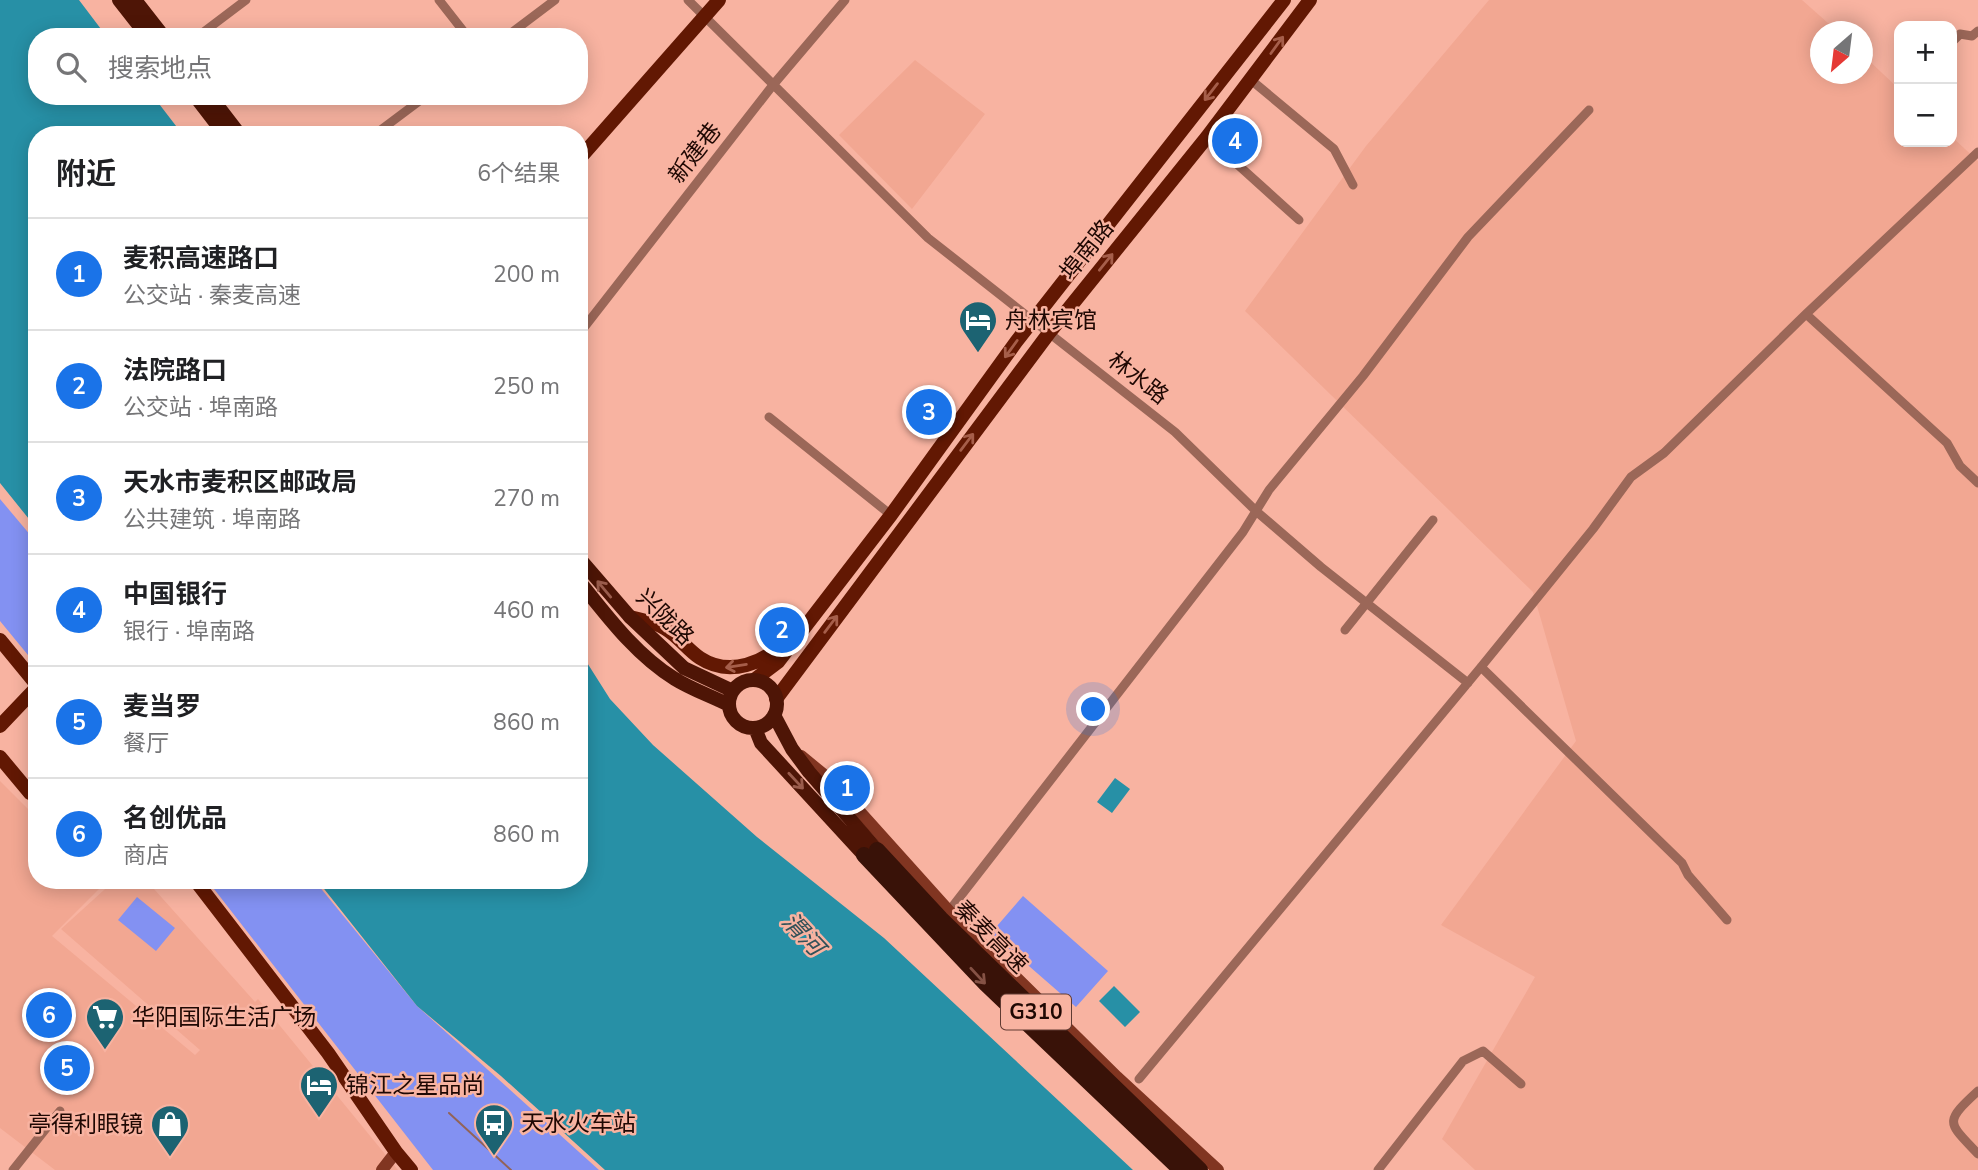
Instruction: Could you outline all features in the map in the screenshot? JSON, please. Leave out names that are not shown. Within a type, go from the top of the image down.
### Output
[{"type":"highway","points":[[119,0],[141,28]]},
{"type":"highway","points":[[135,0],[157,28]]},
{"type":"highway","points":[[202,105],[218,126]]},
{"type":"highway","points":[[217,105],[233,126]]},
{"type":"highway","name":"兴陇路","points":[[588,568],[630,617],[684,668],[731,698]]},
{"type":"highway","name":"兴陇路","points":[[588,592],[627,638],[674,678],[731,698]]},
{"type":"highway","points":[[754,680],[768,686],[776,699],[774,715],[762,726],[755,728],[740,724],[734,719],[731,698],[742,682],[754,680]]},
{"type":"highway","name":"秦麦高速","points":[[774,715],[792,749],[871,853],[986,984],[1181,1170]]},
{"type":"highway","name":"秦麦高速","points":[[755,728],[761,743],[871,853],[1200,1170]]},
{"type":"main road","points":[[588,137],[704,9],[719,0]]},
{"type":"main road","name":"埠南路","points":[[754,680],[778,662],[891,515],[1033,320],[1284,0]]},
{"type":"main road","name":"埠南路","points":[[776,699],[1049,332],[1207,137],[1310,0]]},
{"type":"main road","points":[[588,148],[704,9]]},
{"type":"main road","points":[[630,617],[657,624],[668,630],[698,657],[712,665],[728,669],[751,664],[770,653],[781,645],[806,615],[827,598]]},
{"type":"main road","points":[[0,640],[28,675]]},
{"type":"main road","points":[[788,649],[794,657],[805,659]]},
{"type":"main road","points":[[0,732],[28,697]]},
{"type":"main road","points":[[8,720],[28,706]]},
{"type":"main road","points":[[792,749],[834,783],[949,911],[1117,1077],[1218,1170]]},
{"type":"main road","points":[[0,757],[28,791]]},
{"type":"main road","points":[[202,889],[328,1053],[411,1170]]},
{"type":"main road","points":[[382,1170],[396,1152]]},
{"type":"main road","points":[[390,1170],[396,1152]]},
{"type":"street","points":[[209,28],[246,0]]},
{"type":"street","points":[[439,0],[461,28]]},
{"type":"street","points":[[518,28],[555,0]]},
{"type":"street","name":"林水路","points":[[688,0],[704,9],[772,85],[928,238],[1175,432],[1256,511],[1366,603],[1468,683]]},
{"type":"street","name":"新建巷","points":[[588,322],[772,85],[845,0]]},
{"type":"street","points":[[1957,37],[1960,34],[1972,36],[1978,31]]},
{"type":"street","points":[[1251,80],[1334,149],[1353,185]]},
{"type":"street","points":[[386,126],[414,105]]},
{"type":"street","points":[[949,911],[1243,532],[1269,490],[1363,376],[1468,237],[1589,110]]},
{"type":"street","points":[[1207,137],[1299,220]]},
{"type":"street","points":[[1139,1079],[1468,683],[1593,529],[1631,477],[1664,453],[1978,152]]},
{"type":"street","points":[[1806,314],[1947,443],[1960,466],[1978,483]]},
{"type":"street","points":[[769,417],[891,515]]},
{"type":"street","points":[[1345,630],[1433,520]]},
{"type":"street","points":[[1481,667],[1682,863],[1688,875],[1727,920]]},
{"type":"street","points":[[1378,1170],[1464,1061],[1483,1051],[1521,1084]]},
{"type":"street","points":[[1978,1091],[1959,1109],[1953,1119],[1955,1131],[1978,1154]]},
{"type":"street","points":[[13,1170],[60,1111]]},
{"type":"shaded area","points":[[1489,0],[1802,0],[1826,21],[1810,21],[1810,84],[1873,84],[1873,64],[1894,84],[1894,147],[1957,147],[1957,142],[1978,161],[1978,1170],[1475,1170],[1442,1139],[1535,977],[1441,925],[1576,741],[1533,592],[1245,311],[1366,146]]},
{"type":"shaded area","points":[[915,60],[985,114],[912,209],[839,135]]},
{"type":"shaded area","points":[[0,499],[28,532],[28,655],[0,621]]},
{"type":"shaded area","points":[[0,781],[28,809],[28,889],[99,889],[52,936],[195,1055],[200,1050],[61,929],[105,889],[154,889],[255,1002],[258,999],[398,1170],[55,1170],[0,1128]]},
{"type":"shaded area","points":[[214,889],[321,889],[417,1006],[599,1170],[433,1170]]},
{"type":"shaded area","points":[[1023,896],[1108,971],[1076,1007],[991,933]]},
{"type":"shaded area","points":[[137,897],[175,928],[156,951],[118,920]]},
{"type":"water","points":[[0,0],[79,0],[100,28],[28,28],[28,105],[160,105],[176,126],[28,126],[28,518],[0,483]]},
{"type":"water","name":"渭河","points":[[588,664],[610,699],[653,745],[757,837],[884,938],[1133,1170],[605,1170],[501,1076],[417,1006],[324,889],[588,889]]},
{"type":"water","points":[[1115,778],[1130,789],[1112,813],[1097,802]]},
{"type":"water","points":[[1114,986],[1140,1012],[1125,1027],[1099,1001]]},
{"type":"tram line","points":[[449,1113],[511,1170]]},
{"type":"place","name":"中国银行","points":[[1235,141]]},
{"type":"place","name":"舟林宾馆","points":[[978,354]]},
{"type":"place","name":"天水市麦积区邮政局","points":[[929,412]]},
{"type":"place","name":"法院路口","points":[[782,630]]},
{"type":"place","name":"麦积高速路口","points":[[847,788]]},
{"type":"place","name":"名创优品","points":[[49,1015]]},
{"type":"place","name":"华阳国际生活广场","points":[[105,1051]]},
{"type":"place","name":"麦当罗","points":[[67,1068]]},
{"type":"place","name":"锦江之星品尚","points":[[319,1119]]},
{"type":"place","name":"天水火车站","points":[[494,1157]]},
{"type":"place","name":"亭得利眼镜","points":[[170,1158]]}]
